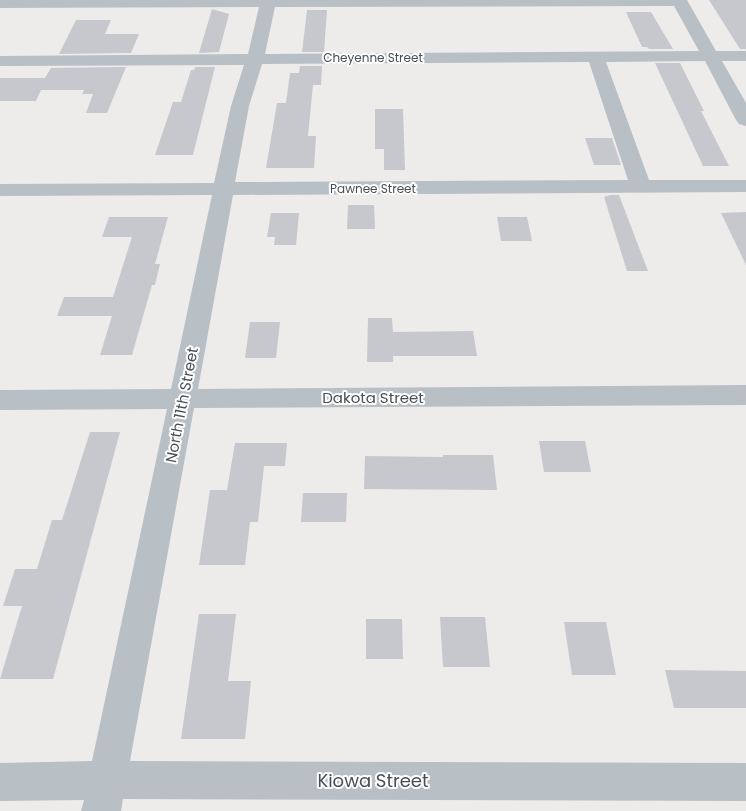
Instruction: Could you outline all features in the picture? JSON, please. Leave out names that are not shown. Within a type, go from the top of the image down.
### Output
[{"type":"street","points":[[0,4],[268,1],[452,3],[498,0],[680,0],[746,120]]},
{"type":"street","name":"North 11th Street","points":[[104,795],[240,106],[255,59],[268,1]]},
{"type":"street","name":"Cheyenne Street","points":[[0,60],[746,56]]},
{"type":"street","points":[[596,57],[641,187]]},
{"type":"street","name":"Pawnee Street","points":[[0,190],[746,186]]},
{"type":"street","name":"Dakota Street","points":[[0,400],[746,395]]},
{"type":"street","name":"Kiowa Street","points":[[0,782],[104,795],[746,782]]},
{"type":"building","points":[[709,0],[746,0],[746,49],[740,49]]},
{"type":"building","points":[[212,9],[229,14],[219,52],[199,53]]},
{"type":"building","points":[[307,10],[327,10],[324,52],[302,52]]},
{"type":"building","points":[[626,12],[651,12],[673,49],[649,49],[642,47]]},
{"type":"building","points":[[76,20],[111,20],[105,34],[139,34],[131,53],[59,54]]},
{"type":"building","points":[[655,63],[680,63],[704,111],[701,111],[729,166],[703,166]]},
{"type":"building","points":[[300,66],[322,66],[321,85],[313,85],[308,136],[316,136],[314,168],[266,168],[277,103],[286,103],[290,73],[299,73]]},
{"type":"building","points":[[126,67],[107,113],[86,113],[93,94],[82,94],[84,90],[41,90],[36,101],[0,101],[0,78],[45,78],[51,68]]},
{"type":"building","points":[[195,67],[215,67],[193,155],[155,155],[173,102],[181,102],[191,70],[194,70]]},
{"type":"building","points":[[375,109],[403,109],[405,170],[384,170],[384,149],[375,149]]},
{"type":"building","points":[[585,138],[612,138],[621,165],[594,165]]},
{"type":"building","points":[[619,195],[648,271],[627,271],[604,197]]},
{"type":"building","points":[[348,205],[374,205],[375,229],[347,229]]},
{"type":"building","points":[[746,212],[746,265],[721,213]]},
{"type":"building","points":[[271,213],[299,213],[296,245],[274,245],[275,237],[267,237]]},
{"type":"building","points":[[109,217],[168,217],[155,264],[160,264],[155,285],[152,285],[132,355],[100,355],[112,316],[57,316],[64,297],[113,297],[132,237],[102,237]]},
{"type":"building","points":[[497,217],[527,217],[532,241],[501,241]]},
{"type":"building","points":[[368,318],[392,318],[393,332],[473,331],[477,356],[393,356],[393,362],[367,362]]},
{"type":"building","points":[[250,322],[280,322],[276,358],[245,358]]},
{"type":"building","points":[[90,432],[120,432],[53,679],[0,679],[22,606],[3,606],[15,569],[37,569],[52,520],[62,520]]},
{"type":"building","points":[[539,441],[585,441],[591,472],[544,472]]},
{"type":"building","points":[[235,443],[287,443],[285,466],[264,466],[258,522],[250,522],[245,565],[199,565],[210,490],[227,490]]},
{"type":"building","points":[[443,455],[493,455],[497,490],[364,489],[365,456],[443,457]]},
{"type":"building","points":[[303,493],[347,493],[346,522],[301,522]]},
{"type":"building","points":[[199,614],[236,614],[228,681],[251,681],[245,739],[181,739]]},
{"type":"building","points":[[440,617],[485,617],[490,667],[443,667]]},
{"type":"building","points":[[366,619],[402,619],[403,659],[366,659]]},
{"type":"building","points":[[564,622],[606,622],[616,675],[572,675]]},
{"type":"building","points":[[665,670],[746,671],[746,708],[674,708]]}]
